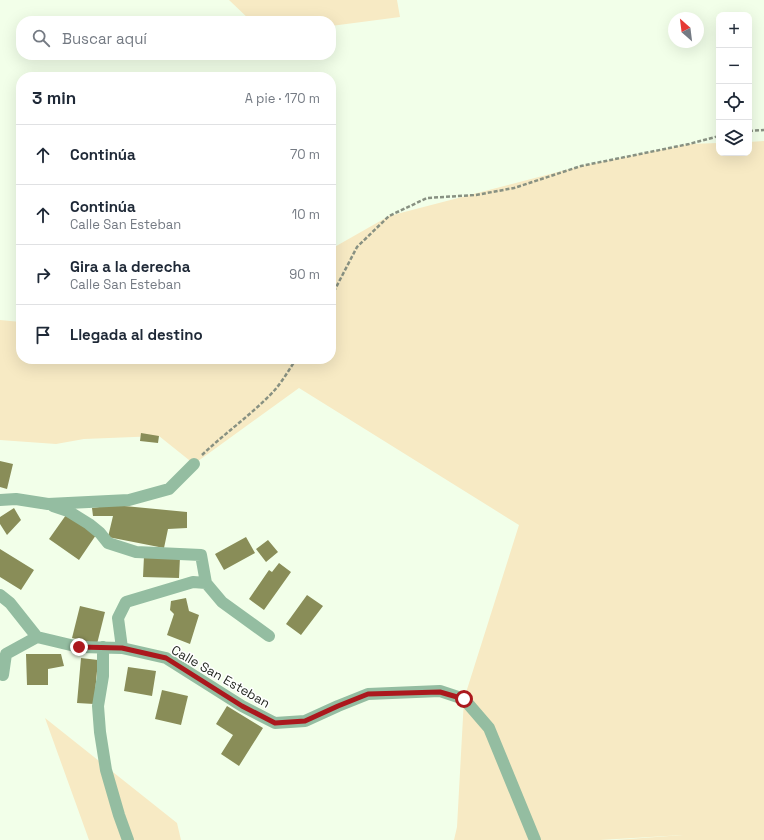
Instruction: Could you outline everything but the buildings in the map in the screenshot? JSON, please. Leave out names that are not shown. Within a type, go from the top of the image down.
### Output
[{"type":"street","points":[[48,504],[130,500],[168,489],[194,464]]},
{"type":"street","points":[[0,500],[16,499],[48,504],[68,511],[100,533],[108,544],[136,552],[201,555],[206,584],[222,602],[269,636]]},
{"type":"street","points":[[122,648],[118,618],[126,602],[193,582],[206,584]]},
{"type":"street","points":[[0,595],[10,603],[37,637],[6,654],[3,676]]},
{"type":"street","name":"Calle San Esteban","points":[[37,637],[79,647],[122,648],[166,658],[242,706],[275,723],[305,721],[368,694],[440,692],[464,699],[489,728],[535,840]]},
{"type":"street","points":[[103,647],[103,676],[98,706],[100,732],[106,770],[128,840]]},
{"type":"path","points":[[752,131],[764,130]]},
{"type":"path","points":[[336,287],[357,247],[389,216],[427,198],[476,195],[514,188],[581,166],[689,144],[716,137]]},
{"type":"path","points":[[194,464],[216,442],[248,416],[275,390],[293,364]]},
{"type":"shaded area","points":[[229,0],[397,0],[400,17],[336,25],[336,16],[246,16]]},
{"type":"shaded area","points":[[764,141],[764,840],[616,840],[683,835],[600,840],[454,840],[457,827],[464,699],[519,525],[299,388],[194,464],[159,436],[84,439],[56,444],[0,440],[0,320],[16,322],[16,364],[336,364],[336,246],[389,216],[581,166],[689,144],[716,143],[716,156],[752,156],[752,142]]},
{"type":"shaded area","points":[[45,718],[177,823],[181,840],[89,840]]},
{"type":"route","points":[[79,647],[122,648],[166,658],[242,706],[275,723],[305,721],[368,694],[440,692],[464,699]]}]
